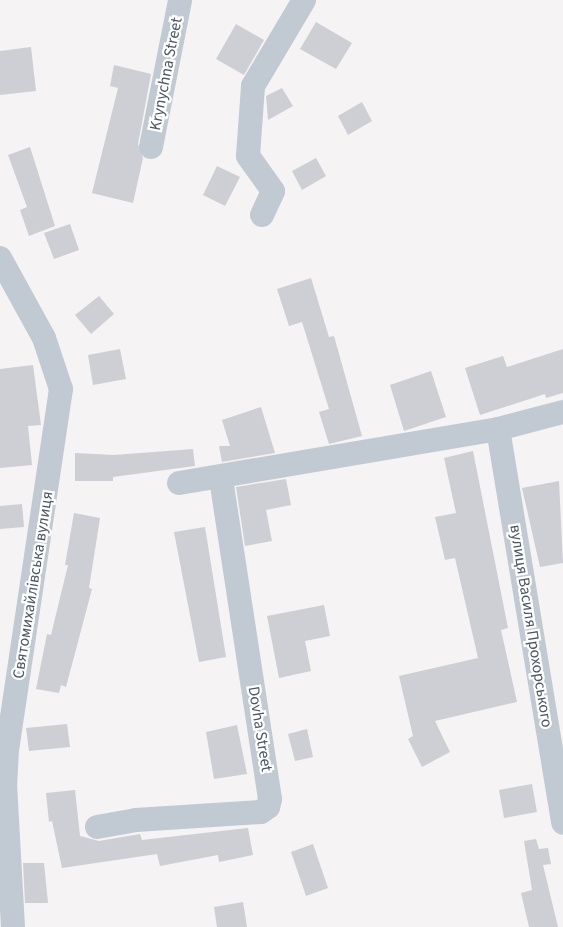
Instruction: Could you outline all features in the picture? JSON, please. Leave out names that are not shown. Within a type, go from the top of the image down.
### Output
[{"type":"street","name":"Krynychna Street","points":[[151,147],[180,0]]},
{"type":"street","points":[[262,215],[273,191],[248,156],[253,86],[304,0]]},
{"type":"street","name":"Святомихайлівська вулиця","points":[[0,258],[44,338],[61,389],[7,749],[5,784],[13,927]]},
{"type":"street","points":[[178,483],[221,479],[498,429],[563,412]]},
{"type":"street","name":"вулиця Василя Прохорського","points":[[498,429],[563,823]]},
{"type":"street","name":"Dovha Street","points":[[97,827],[136,820],[261,812],[268,807],[270,798],[221,479]]},
{"type":"building","points":[[316,22],[352,43],[336,69],[300,49]]},
{"type":"building","points":[[236,24],[264,40],[244,75],[216,59]]},
{"type":"building","points":[[31,47],[36,91],[0,95],[0,51]]},
{"type":"building","points":[[114,65],[151,74],[138,144],[143,158],[133,203],[92,193],[118,88],[110,86]]},
{"type":"building","points":[[282,88],[293,106],[268,120],[266,96]]},
{"type":"building","points":[[362,102],[372,121],[348,135],[338,116]]},
{"type":"building","points":[[30,147],[55,226],[29,236],[20,210],[27,207],[8,155]]},
{"type":"building","points":[[316,158],[326,176],[302,190],[292,171]]},
{"type":"building","points":[[217,166],[240,177],[225,206],[203,195]]},
{"type":"building","points":[[70,224],[79,250],[54,259],[44,233]]},
{"type":"building","points":[[311,278],[329,337],[334,336],[362,436],[329,444],[319,412],[329,409],[302,322],[289,326],[277,289]]},
{"type":"building","points":[[99,296],[114,314],[91,334],[75,315]]},
{"type":"building","points":[[120,349],[126,379],[93,385],[88,355]]},
{"type":"building","points":[[563,349],[563,393],[546,398],[545,394],[480,415],[465,368],[503,356],[507,367]]},
{"type":"building","points":[[33,365],[41,425],[28,426],[32,465],[0,468],[0,369]]},
{"type":"building","points":[[431,371],[446,417],[404,431],[390,385]]},
{"type":"building","points":[[261,407],[275,453],[222,462],[219,446],[230,446],[222,420]]},
{"type":"building","points":[[193,449],[195,466],[113,477],[113,481],[75,481],[75,453],[114,455]]},
{"type":"building","points":[[473,451],[508,628],[501,630],[517,702],[435,721],[450,752],[422,767],[408,739],[413,736],[399,676],[478,658],[455,558],[445,560],[435,517],[456,513],[444,458]]},
{"type":"building","points":[[286,479],[291,505],[266,510],[272,541],[245,546],[236,487]]},
{"type":"building","points":[[559,481],[563,563],[540,567],[522,488]]},
{"type":"building","points":[[22,504],[24,527],[0,529],[0,506]]},
{"type":"building","points":[[74,513],[100,518],[89,588],[92,589],[66,687],[61,685],[59,693],[36,689],[47,634],[51,635],[68,565],[65,565]]},
{"type":"building","points":[[205,527],[226,657],[199,662],[174,532]]},
{"type":"building","points":[[324,605],[330,636],[305,641],[311,671],[279,678],[267,616]]},
{"type":"building","points":[[67,724],[70,747],[29,751],[26,728]]},
{"type":"building","points":[[237,725],[247,774],[214,779],[206,732]]},
{"type":"building","points":[[307,729],[313,757],[295,761],[288,734]]},
{"type":"building","points":[[532,784],[537,812],[504,818],[499,790]]},
{"type":"building","points":[[75,790],[80,836],[99,841],[140,834],[142,840],[248,828],[253,855],[219,862],[218,855],[160,866],[157,854],[62,868],[52,821],[49,822],[46,793]]},
{"type":"building","points":[[536,839],[539,849],[548,848],[551,864],[543,865],[558,927],[529,927],[521,893],[532,890],[524,841]]},
{"type":"building","points":[[313,844],[328,888],[306,896],[291,852]]},
{"type":"building","points":[[23,863],[44,863],[48,903],[25,903]]},
{"type":"building","points":[[243,902],[247,927],[217,927],[214,907]]}]
